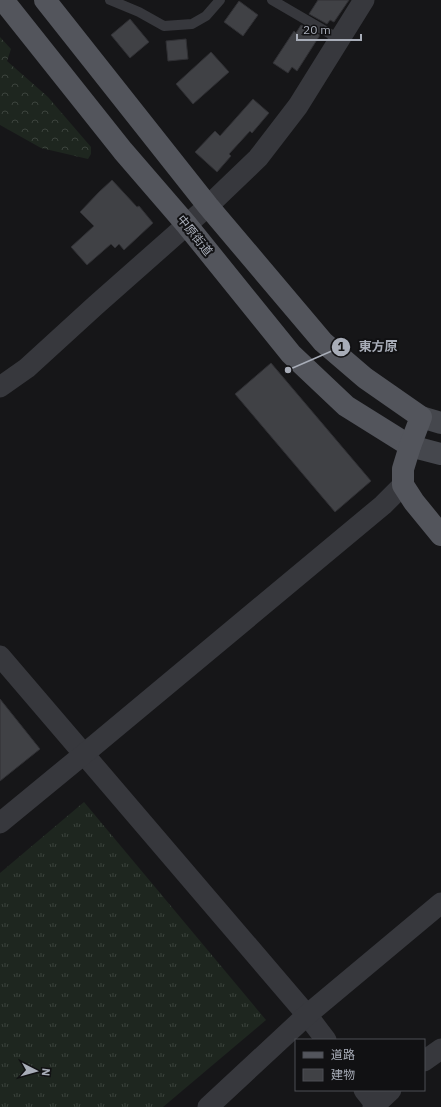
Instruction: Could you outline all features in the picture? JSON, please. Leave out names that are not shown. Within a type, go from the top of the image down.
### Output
[{"type":"main road","name":"中原街道","points":[[3,0],[123,151],[186,224],[291,354],[346,406],[410,446]]},
{"type":"main road","points":[[45,0],[208,206],[323,342],[365,378],[421,417],[403,469],[403,485],[414,502],[441,535]]},
{"type":"street","points":[[0,387],[27,368],[186,224],[208,206],[258,158],[298,106],[364,0]]},
{"type":"street","points":[[421,417],[441,423]]},
{"type":"street","points":[[410,446],[441,454]]},
{"type":"street","points":[[0,823],[383,505],[403,485]]},
{"type":"street","points":[[0,656],[307,1015],[325,1039]]},
{"type":"street","points":[[208,1107],[307,1015],[441,902]]},
{"type":"street","points":[[425,1060],[441,1049]]},
{"type":"street","points":[[371,1101],[389,1091]]},
{"type":"lane","points":[[110,0],[139,12],[164,26],[192,24],[206,16],[220,0]]},
{"type":"lane","points":[[272,0],[340,39]]},
{"type":"green space","points":[[0,37],[11,49],[7,61],[48,97],[91,147],[91,154],[88,159],[41,148],[0,125]]},
{"type":"green space","points":[[84,802],[266,1020],[163,1107],[0,1107],[0,873]]},
{"type":"building","points":[[318,0],[349,0],[334,22],[330,20],[327,24],[309,14]]},
{"type":"building","points":[[239,1],[258,15],[243,36],[224,22]]},
{"type":"building","points":[[130,19],[149,42],[130,58],[111,35]]},
{"type":"building","points":[[301,25],[320,35],[297,71],[292,67],[288,73],[273,63],[294,31],[296,33]]},
{"type":"building","points":[[186,39],[188,59],[168,61],[166,41]]},
{"type":"building","points":[[211,52],[229,72],[193,104],[176,84]]},
{"type":"building","points":[[253,99],[269,113],[252,133],[250,131],[229,154],[231,156],[217,172],[195,152],[215,131],[220,136]]},
{"type":"building","points":[[112,180],[137,207],[139,206],[153,223],[124,250],[119,244],[115,248],[111,244],[87,265],[71,247],[94,226],[80,212]]},
{"type":"building","points":[[271,363],[371,481],[335,512],[235,394]]},
{"type":"building","points":[[0,699],[40,749],[0,781]]},
{"type":"place","name":"東方原","points":[[288,370]]}]
